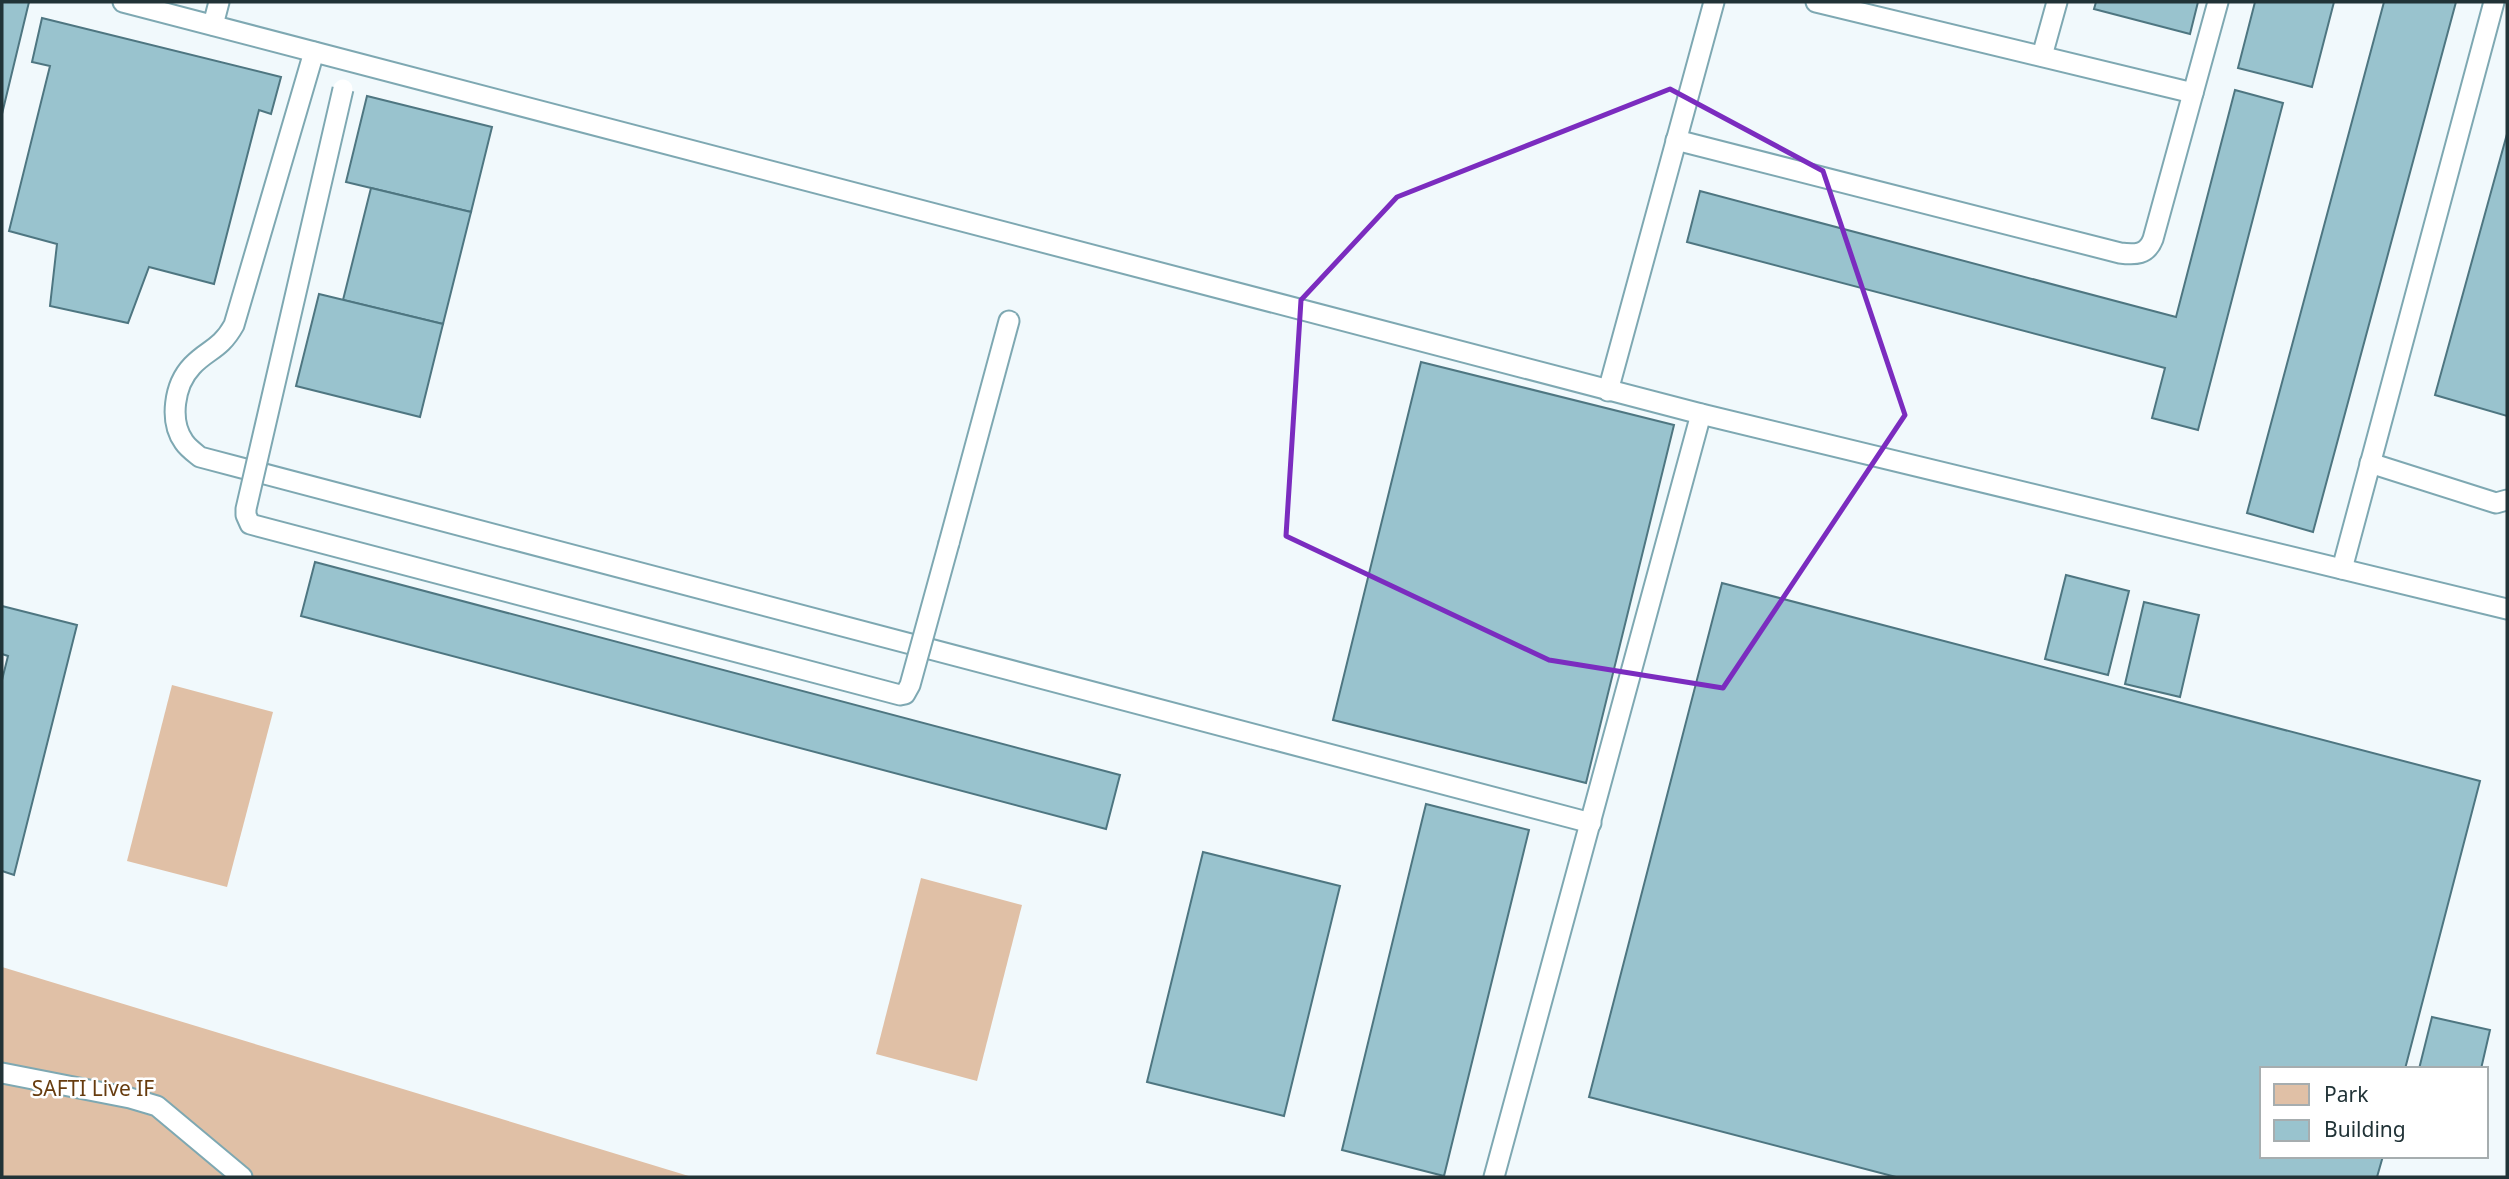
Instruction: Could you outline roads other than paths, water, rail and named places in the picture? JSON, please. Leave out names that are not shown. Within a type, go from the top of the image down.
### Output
[{"type":"lane","points":[[122,2],[1608,391],[2507,608]]},
{"type":"lane","points":[[213,25],[219,2]]},
{"type":"lane","points":[[1608,391],[1714,2]]},
{"type":"lane","points":[[1816,2],[1880,9],[2042,56],[2193,93]]},
{"type":"lane","points":[[2042,56],[2057,2]]},
{"type":"lane","points":[[1676,140],[2132,255],[2145,251],[2150,246],[2218,2]]},
{"type":"lane","points":[[2342,569],[2494,2]]},
{"type":"lane","points":[[314,52],[234,325],[226,341],[191,367],[177,393],[175,418],[184,442],[200,457],[1591,823]]},
{"type":"lane","points":[[350,62],[246,509],[250,524],[900,695],[905,694],[910,685],[1009,321]]},
{"type":"lane","points":[[1494,1177],[1701,414]]},
{"type":"lane","points":[[2371,463],[2496,503],[2507,500]]},
{"type":"lane","points":[[2,1073],[131,1098],[157,1106],[242,1177]]},
{"type":"park label","name":"SAFTI Live IF","points":[[93,1088]]}]
